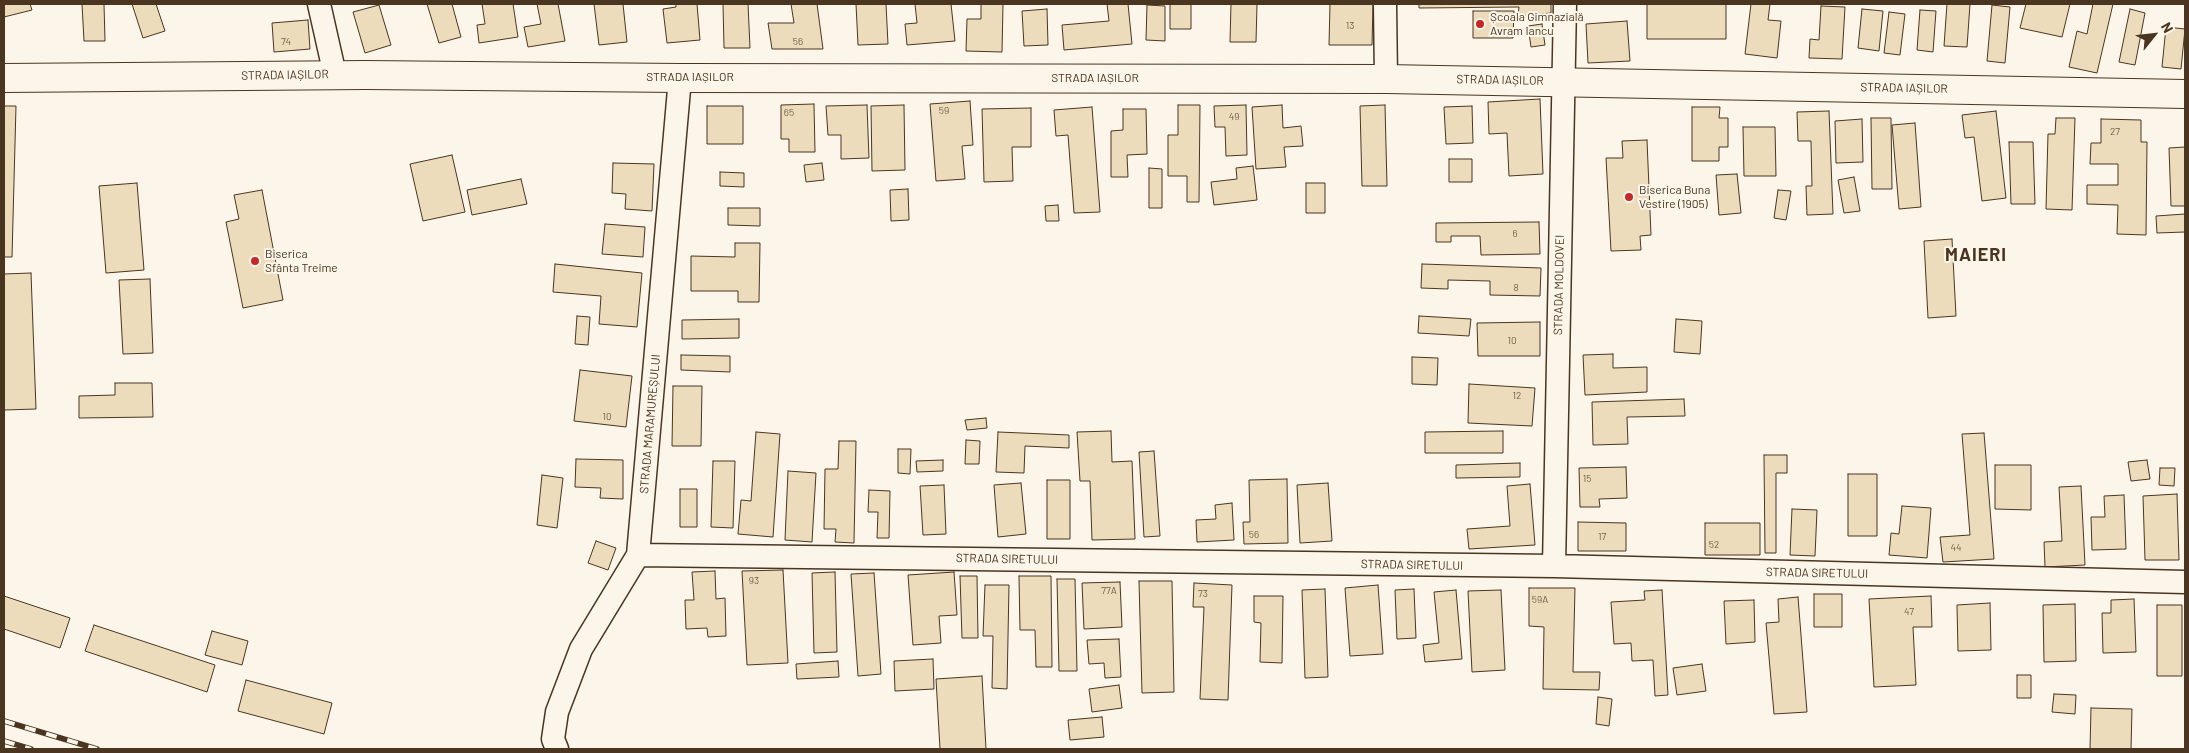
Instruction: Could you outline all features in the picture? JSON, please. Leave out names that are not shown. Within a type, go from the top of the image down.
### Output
[{"type":"street","points":[[319,4],[335,75]]},
{"type":"street","points":[[1385,4],[1386,78]]},
{"type":"street","name":"STRADA MOLDOVEI","points":[[1554,566],[1565,4]]},
{"type":"street","name":"STRADA IAȘILOR","points":[[4,78],[335,75],[680,78],[1386,78],[1563,80],[2185,94]]},
{"type":"street","name":"STRADA MARAMUREȘULUI","points":[[556,749],[553,739],[557,712],[581,649],[638,555],[680,78]]},
{"type":"street","name":"STRADA SIRETULUI","points":[[638,555],[1554,566],[2185,582]]},
{"type":"building","points":[[4,4],[30,4],[32,10],[4,17]]},
{"type":"building","points":[[82,4],[104,4],[105,41],[84,41]]},
{"type":"building","points":[[132,4],[156,4],[165,31],[143,38]]},
{"type":"building","points":[[427,4],[452,4],[461,37],[439,43]]},
{"type":"building","points":[[482,4],[513,4],[518,37],[479,43],[477,25],[485,24]]},
{"type":"building","points":[[537,4],[558,4],[565,41],[528,47],[524,27],[541,24]]},
{"type":"building","points":[[594,4],[623,4],[627,42],[599,45]]},
{"type":"building","points":[[676,4],[697,4],[700,40],[667,43],[663,9],[676,7]]},
{"type":"building","points":[[723,4],[748,4],[750,48],[724,48]]},
{"type":"building","points":[[791,4],[817,4],[823,49],[772,49],[768,23],[794,23]]},
{"type":"building","points":[[856,4],[886,4],[888,44],[858,45]]},
{"type":"building","points":[[915,4],[951,4],[955,41],[907,45],[905,24],[917,23]]},
{"type":"building","points":[[981,4],[1003,4],[1002,52],[966,51],[967,19],[981,19]]},
{"type":"building","points":[[1107,4],[1128,4],[1132,44],[1064,50],[1062,25],[1109,21]]},
{"type":"building","points":[[1170,4],[1191,4],[1191,29],[1170,29]]},
{"type":"building","points":[[1231,4],[1257,4],[1256,42],[1230,42]]},
{"type":"building","points":[[1330,4],[1373,4],[1372,45],[1329,45]]},
{"type":"building","points":[[1419,4],[1551,4],[1551,13],[1518,16],[1519,7],[1419,8]]},
{"type":"building","points":[[1647,4],[1726,4],[1726,39],[1647,39]]},
{"type":"building","points":[[1751,4],[1770,4],[1768,20],[1781,21],[1777,58],[1745,54]]},
{"type":"building","points":[[1947,4],[1970,4],[1967,47],[1944,46]]},
{"type":"building","points":[[2026,4],[2070,4],[2062,37],[2020,28]]},
{"type":"building","points":[[2093,4],[2113,4],[2097,73],[2069,67],[2077,31],[2087,34]]},
{"type":"building","points":[[379,5],[391,45],[365,53],[353,12]]},
{"type":"building","points":[[1147,5],[1165,6],[1165,41],[1146,40]]},
{"type":"building","points":[[1992,5],[2010,7],[2005,63],[1987,61]]},
{"type":"building","points":[[1821,6],[1845,7],[1842,59],[1809,58],[1810,39],[1819,40]]},
{"type":"building","points":[[1047,9],[1048,45],[1024,46],[1022,11]]},
{"type":"building","points":[[1862,9],[1883,11],[1879,51],[1858,48]]},
{"type":"building","points":[[2130,9],[2145,13],[2135,65],[2119,62]]},
{"type":"building","points":[[1920,10],[1936,11],[1933,52],[1917,50]]},
{"type":"building","points":[[1473,11],[1514,11],[1513,38],[1473,38]]},
{"type":"building","points":[[1889,12],[1905,14],[1900,55],[1884,53]]},
{"type":"building","points":[[308,20],[310,49],[274,52],[272,23]]},
{"type":"building","points":[[1627,21],[1630,61],[1588,63],[1586,24]]},
{"type":"building","points":[[1542,24],[1545,45],[1531,47],[1528,26]]},
{"type":"building","points":[[2166,27],[2185,29],[2181,69],[2162,67]]},
{"type":"building","points":[[1540,99],[1543,174],[1509,176],[1507,133],[1489,134],[1488,102]]},
{"type":"building","points":[[970,101],[973,145],[962,146],[965,179],[936,181],[930,104]]},
{"type":"building","points":[[814,104],[815,152],[789,152],[789,139],[781,139],[781,105]]},
{"type":"building","points":[[867,105],[869,158],[841,159],[841,135],[828,135],[826,106]]},
{"type":"building","points":[[904,105],[905,170],[872,171],[871,106]]},
{"type":"building","points":[[1178,105],[1200,105],[1199,202],[1187,202],[1187,176],[1168,176],[1168,135],[1178,135]]},
{"type":"building","points":[[1246,105],[1247,155],[1226,156],[1225,127],[1215,127],[1214,106]]},
{"type":"building","points":[[1282,105],[1283,128],[1301,126],[1303,146],[1284,147],[1286,167],[1256,169],[1252,107]]},
{"type":"building","points":[[1385,105],[1387,186],[1362,186],[1360,106]]},
{"type":"building","points":[[4,106],[16,106],[12,257],[4,257]]},
{"type":"building","points":[[707,106],[743,106],[743,144],[707,144]]},
{"type":"building","points":[[1472,106],[1473,143],[1446,144],[1444,107]]},
{"type":"building","points":[[1092,107],[1100,212],[1074,213],[1068,135],[1056,136],[1054,110]]},
{"type":"building","points":[[1692,107],[1720,107],[1719,118],[1728,118],[1728,147],[1719,147],[1719,161],[1692,161]]},
{"type":"building","points":[[1031,108],[1031,147],[1012,147],[1013,181],[984,182],[982,109]]},
{"type":"building","points":[[1123,109],[1146,109],[1147,154],[1127,155],[1128,177],[1111,177],[1111,131],[1123,130]]},
{"type":"building","points":[[1829,111],[1833,214],[1807,215],[1806,186],[1812,186],[1811,141],[1798,141],[1797,112]]},
{"type":"building","points":[[1996,111],[2006,198],[1982,201],[1974,137],[1965,138],[1962,115]]},
{"type":"building","points":[[1871,118],[1891,118],[1892,189],[1872,189]]},
{"type":"building","points":[[2056,118],[2075,118],[2072,210],[2046,209],[2048,134],[2055,134]]},
{"type":"building","points":[[1862,119],[1863,162],[1836,163],[1835,121]]},
{"type":"building","points":[[2101,119],[2141,120],[2141,142],[2147,142],[2146,235],[2117,234],[2118,205],[2087,204],[2087,185],[2118,185],[2118,164],[2090,164],[2091,143],[2101,143]]},
{"type":"building","points":[[1915,123],[1921,207],[1899,209],[1892,125]]},
{"type":"building","points":[[1743,127],[1775,127],[1776,176],[1744,176]]},
{"type":"building","name":"Biserica Buna Vestire (1905)","points":[[1647,140],[1651,235],[1640,236],[1641,250],[1611,251],[1606,158],[1623,158],[1622,141]]},
{"type":"building","points":[[2009,142],[2033,142],[2035,204],[2011,204]]},
{"type":"building","points":[[2185,147],[2185,206],[2171,206],[2169,148]]},
{"type":"building","points":[[452,155],[465,212],[423,221],[410,164]]},
{"type":"building","points":[[1449,159],[1472,159],[1472,182],[1449,182]]},
{"type":"building","points":[[613,163],[654,164],[652,211],[625,209],[626,194],[612,193]]},
{"type":"building","points":[[822,163],[824,180],[806,182],[804,165]]},
{"type":"building","points":[[1253,166],[1257,200],[1214,205],[1211,182],[1237,179],[1236,168]]},
{"type":"building","points":[[1149,168],[1162,169],[1162,208],[1149,208]]},
{"type":"building","points":[[720,172],[744,173],[744,187],[720,186]]},
{"type":"building","points":[[1737,174],[1741,213],[1719,215],[1716,175]]},
{"type":"building","points":[[1854,177],[1860,211],[1844,213],[1838,180]]},
{"type":"building","points":[[521,179],[527,204],[472,215],[467,190]]},
{"type":"building","points":[[137,183],[144,270],[106,273],[99,186]]},
{"type":"building","points":[[1306,183],[1325,183],[1325,213],[1306,213]]},
{"type":"building","points":[[908,189],[909,220],[891,221],[890,190]]},
{"type":"building","name":"Biserica Sfânta Treime","points":[[262,190],[283,300],[243,308],[226,222],[239,219],[234,195]]},
{"type":"building","points":[[1778,190],[1791,191],[1786,220],[1774,218]]},
{"type":"building","points":[[1058,205],[1059,221],[1046,221],[1045,206]]},
{"type":"building","points":[[728,208],[760,208],[760,226],[728,225]]},
{"type":"building","points":[[2185,214],[2185,232],[2157,233],[2156,216]]},
{"type":"building","points":[[1539,222],[1540,254],[1481,255],[1480,236],[1451,236],[1451,242],[1436,242],[1436,223]]},
{"type":"building","points":[[605,224],[645,227],[643,257],[602,254]]},
{"type":"building","points":[[1952,239],[1956,316],[1928,318],[1924,241]]},
{"type":"building","points":[[735,243],[760,243],[759,302],[738,302],[738,291],[691,291],[691,256],[735,257]]},
{"type":"building","points":[[555,264],[642,273],[637,327],[599,324],[601,296],[553,292]]},
{"type":"building","points":[[1422,264],[1541,268],[1540,296],[1490,295],[1490,281],[1448,280],[1448,289],[1421,288]]},
{"type":"building","points":[[31,273],[36,409],[4,410],[4,274]]},
{"type":"building","points":[[150,279],[153,353],[123,354],[119,280]]},
{"type":"building","points":[[577,316],[590,317],[588,345],[575,344]]},
{"type":"building","points":[[1419,316],[1471,319],[1469,336],[1418,333]]},
{"type":"building","points":[[739,319],[739,338],[682,339],[682,320]]},
{"type":"building","points":[[1676,319],[1702,321],[1700,354],[1674,352]]},
{"type":"building","points":[[1540,322],[1540,356],[1478,356],[1477,323]]},
{"type":"building","points":[[1613,354],[1613,368],[1647,367],[1647,392],[1585,395],[1583,355]]},
{"type":"building","points":[[681,355],[730,356],[730,372],[681,370]]},
{"type":"building","points":[[1412,357],[1438,358],[1437,385],[1412,384]]},
{"type":"building","points":[[580,370],[632,376],[626,427],[574,421]]},
{"type":"building","points":[[115,383],[152,383],[153,417],[79,418],[79,396],[115,395]]},
{"type":"building","points":[[1469,384],[1535,388],[1532,426],[1468,423]]},
{"type":"building","points":[[673,386],[702,386],[701,446],[672,446]]},
{"type":"building","points":[[1684,399],[1685,416],[1627,417],[1628,444],[1593,445],[1592,402]]},
{"type":"building","points":[[986,418],[987,428],[967,430],[965,420]]},
{"type":"building","points":[[1111,431],[1112,462],[1132,461],[1135,539],[1092,540],[1090,481],[1080,481],[1077,432]]},
{"type":"building","points":[[1503,431],[1503,453],[1425,453],[1425,432]]},
{"type":"building","points":[[756,432],[780,434],[773,537],[738,534],[741,500],[751,501]]},
{"type":"building","points":[[998,432],[1069,435],[1069,448],[1025,446],[1024,473],[996,472]]},
{"type":"building","points":[[1984,433],[1994,559],[1943,562],[1940,537],[1970,535],[1962,434]]},
{"type":"building","points":[[966,440],[980,441],[979,464],[965,464]]},
{"type":"building","points":[[839,441],[856,441],[854,543],[835,542],[836,529],[824,529],[825,469],[838,469]]},
{"type":"building","points":[[898,449],[911,449],[910,474],[898,473]]},
{"type":"building","points":[[1154,451],[1160,536],[1144,537],[1139,452]]},
{"type":"building","points":[[1764,455],[1787,455],[1787,473],[1776,473],[1776,553],[1765,553]]},
{"type":"building","points":[[576,459],[623,460],[623,499],[600,498],[601,488],[575,487]]},
{"type":"building","points":[[943,460],[943,471],[917,472],[916,461]]},
{"type":"building","points":[[2147,460],[2150,479],[2131,481],[2128,462]]},
{"type":"building","points":[[713,461],[735,461],[733,528],[711,527]]},
{"type":"building","points":[[1520,463],[1520,477],[1456,478],[1456,465]]},
{"type":"building","points":[[1995,465],[2031,465],[2031,510],[1995,509]]},
{"type":"building","points":[[1626,467],[1627,498],[1599,499],[1600,507],[1580,507],[1579,468]]},
{"type":"building","points":[[2160,468],[2175,468],[2174,486],[2159,485]]},
{"type":"building","points":[[788,471],[816,473],[812,542],[785,540]]},
{"type":"building","points":[[1848,474],[1877,474],[1877,536],[1848,536]]},
{"type":"building","points":[[542,475],[563,478],[557,528],[537,525]]},
{"type":"building","points":[[1287,479],[1288,543],[1244,544],[1243,522],[1250,522],[1249,480]]},
{"type":"building","points":[[1047,480],[1070,480],[1070,539],[1047,539]]},
{"type":"building","points":[[1021,483],[1026,534],[998,537],[994,485]]},
{"type":"building","points":[[1328,483],[1332,541],[1300,543],[1297,485]]},
{"type":"building","points":[[1530,484],[1535,545],[1469,549],[1467,529],[1510,526],[1507,486]]},
{"type":"building","points":[[944,485],[946,534],[923,535],[920,486]]},
{"type":"building","points":[[2081,486],[2085,565],[2045,567],[2044,542],[2062,541],[2059,487]]},
{"type":"building","points":[[680,489],[697,489],[697,527],[680,527]]},
{"type":"building","points":[[869,490],[890,491],[889,538],[877,538],[878,512],[868,512]]},
{"type":"building","points":[[2177,494],[2179,560],[2145,560],[2143,496]]},
{"type":"building","points":[[2124,495],[2126,549],[2092,550],[2091,517],[2105,517],[2104,496]]},
{"type":"building","points":[[1232,503],[1234,540],[1197,542],[1196,520],[1216,519],[1215,505]]},
{"type":"building","points":[[1902,506],[1931,508],[1927,558],[1889,555],[1891,533],[1899,534]]},
{"type":"building","points":[[1792,509],[1817,510],[1815,556],[1790,555]]},
{"type":"building","points":[[1578,522],[1626,523],[1626,551],[1578,551]]},
{"type":"building","points":[[1705,523],[1760,523],[1760,555],[1705,555]]},
{"type":"building","points":[[596,541],[616,548],[608,570],[588,563]]},
{"type":"building","points":[[783,570],[788,663],[747,665],[742,571]]},
{"type":"building","points":[[715,571],[716,599],[725,598],[726,636],[708,637],[707,628],[686,629],[685,600],[694,600],[692,572]]},
{"type":"building","points":[[835,572],[837,652],[814,653],[812,573]]},
{"type":"building","points":[[954,572],[957,615],[939,616],[941,643],[913,645],[908,575]]},
{"type":"building","points":[[874,573],[881,674],[858,676],[851,574]]},
{"type":"building","points":[[960,576],[977,576],[978,638],[962,638]]},
{"type":"building","points":[[1019,576],[1051,576],[1052,667],[1036,667],[1035,630],[1020,630]]},
{"type":"building","points":[[1057,579],[1075,579],[1077,671],[1059,671]]},
{"type":"building","points":[[1139,581],[1172,581],[1174,692],[1142,693]]},
{"type":"building","points":[[1120,582],[1122,627],[1084,629],[1082,583]]},
{"type":"building","points":[[1194,583],[1232,585],[1228,700],[1200,699],[1204,607],[1193,607]]},
{"type":"building","points":[[985,585],[1009,585],[1007,689],[992,688],[993,636],[983,636]]},
{"type":"building","points":[[1378,585],[1383,654],[1350,656],[1345,588]]},
{"type":"building","points":[[1529,588],[1575,588],[1573,672],[1600,672],[1599,690],[1543,689],[1544,627],[1529,626]]},
{"type":"building","points":[[1325,589],[1328,677],[1305,678],[1302,590]]},
{"type":"building","points":[[1414,589],[1416,638],[1397,639],[1395,590]]},
{"type":"building","points":[[1456,590],[1462,659],[1425,662],[1423,645],[1439,643],[1434,592]]},
{"type":"building","points":[[1501,590],[1505,670],[1472,672],[1468,591]]},
{"type":"building","points":[[1662,590],[1668,695],[1655,696],[1653,660],[1632,661],[1631,643],[1614,644],[1611,602],[1645,600],[1644,591]]},
{"type":"building","points":[[1814,594],[1842,594],[1842,627],[1814,627]]},
{"type":"building","points":[[4,596],[70,618],[60,648],[4,629]]},
{"type":"building","points":[[1254,596],[1283,596],[1282,663],[1260,662],[1261,623],[1254,622]]},
{"type":"building","points":[[1931,596],[1932,627],[1913,627],[1916,685],[1874,687],[1869,599]]},
{"type":"building","points":[[1798,597],[1807,712],[1774,714],[1766,623],[1779,622],[1778,599]]},
{"type":"building","points":[[2134,599],[2136,652],[2103,653],[2102,613],[2111,613],[2111,600]]},
{"type":"building","points":[[1754,600],[1755,642],[1726,644],[1724,601]]},
{"type":"building","points":[[1990,603],[1991,650],[1958,651],[1957,605]]},
{"type":"building","points":[[2075,604],[2076,661],[2044,662],[2043,605]]},
{"type":"building","points":[[2157,605],[2182,605],[2182,676],[2157,676]]},
{"type":"building","points":[[94,625],[215,665],[207,692],[85,651]]},
{"type":"building","points":[[212,631],[248,641],[242,665],[205,655]]},
{"type":"building","points":[[1119,639],[1121,677],[1105,678],[1104,663],[1089,664],[1087,640]]},
{"type":"building","points":[[933,659],[934,689],[895,691],[894,661]]},
{"type":"building","points":[[838,661],[839,677],[797,679],[796,664]]},
{"type":"building","points":[[1702,664],[1706,691],[1677,695],[1673,668]]},
{"type":"building","points":[[2017,675],[2031,675],[2031,698],[2017,698]]},
{"type":"building","points":[[982,676],[986,749],[940,749],[936,679]]},
{"type":"building","points":[[246,680],[332,703],[324,734],[238,711]]},
{"type":"building","points":[[1119,685],[1122,708],[1092,712],[1089,689]]},
{"type":"building","points":[[2054,694],[2076,695],[2075,714],[2052,712]]},
{"type":"building","points":[[1598,697],[1612,699],[1609,726],[1596,724]]},
{"type":"building","points":[[2091,708],[2132,709],[2131,749],[2090,749]]},
{"type":"building","points":[[1102,717],[1104,737],[1070,740],[1068,720]]},
{"type":"railway","points":[[4,721],[97,749]]},
{"type":"railway","points":[[4,741],[31,749]]},
{"type":"place","name":"Școala Gimnazială Avram Iancu","points":[[1480,24]]},
{"type":"place","name":"Biserica Buna Vestire (1905)","points":[[1629,197]]},
{"type":"place","name":"Biserica Sfânta Treime","points":[[255,261]]},
{"type":"district","name":"MAIERI","points":[[1976,255]]}]
